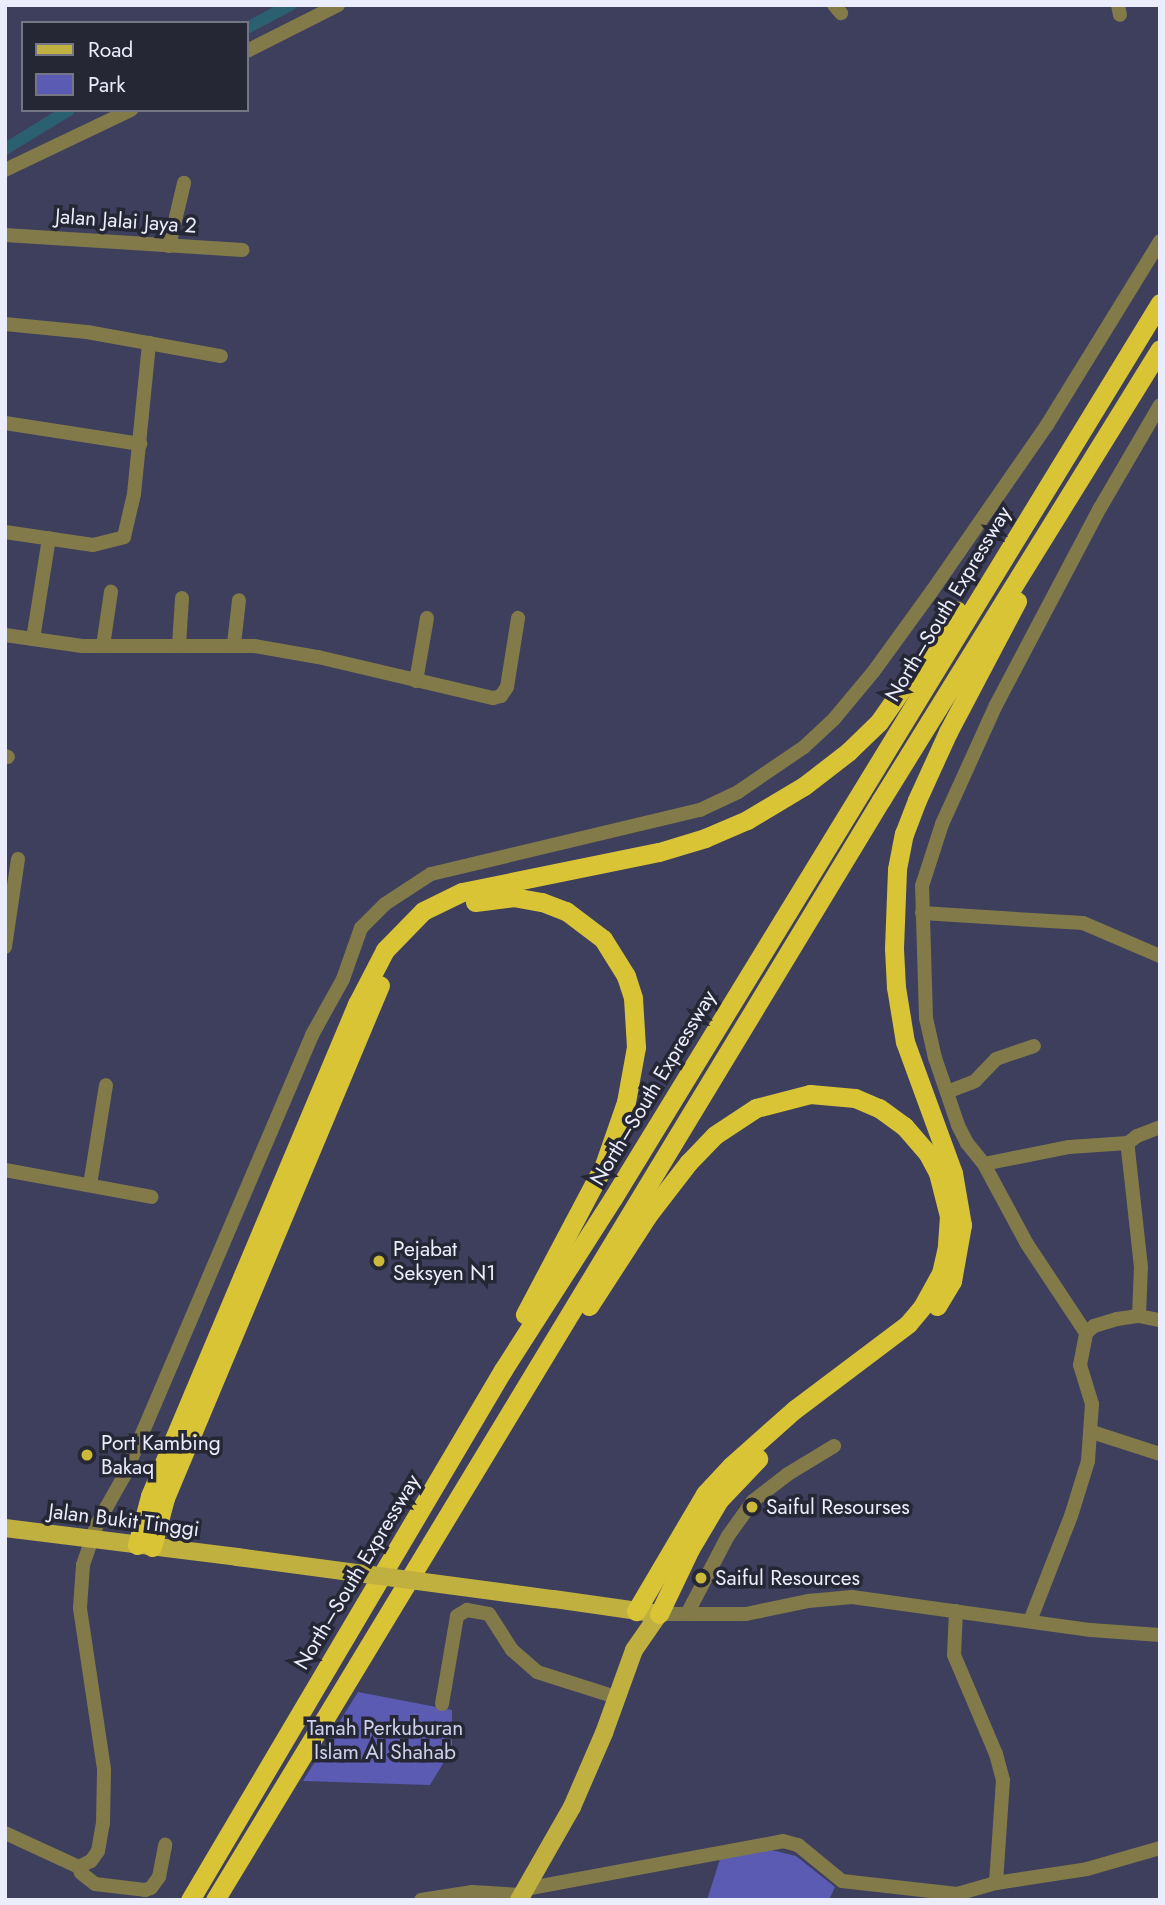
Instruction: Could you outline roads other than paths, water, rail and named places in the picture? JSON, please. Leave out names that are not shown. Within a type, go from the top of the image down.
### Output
[{"type":"highway","name":"North–South Expressway","points":[[190,1900],[503,1370],[628,1175],[1160,303]]},
{"type":"highway","points":[[215,1900],[866,824],[1160,349]]},
{"type":"highway","points":[[144,1546],[150,1496],[357,1004],[385,950],[423,911],[461,892],[659,852],[705,838],[747,820],[804,786],[848,752],[878,722],[995,554],[1010,545]]},
{"type":"highway","points":[[659,1614],[690,1549],[719,1500],[741,1474],[803,1419],[920,1327],[952,1281],[962,1225],[959,1196],[905,1042],[896,987],[894,948],[897,869],[904,834],[916,800],[948,732],[1017,601],[1022,573]]},
{"type":"highway","points":[[144,1546],[387,968],[421,928],[436,917],[488,898],[513,897],[542,902],[566,911],[603,939],[626,976],[633,998],[636,1047],[626,1102],[604,1165],[511,1342],[503,1370]]},
{"type":"highway","points":[[470,1479],[546,1373],[648,1215],[688,1163],[715,1135],[756,1108],[810,1094],[855,1098],[879,1108],[904,1125],[933,1164],[949,1216],[947,1247],[940,1273],[932,1289],[908,1324],[796,1409],[705,1493],[674,1541],[636,1611]]},
{"type":"main road","name":"Jalan Bukit Tinggi","points":[[5,1528],[659,1614]]},
{"type":"main road","points":[[634,1650],[636,1611]]},
{"type":"main road","points":[[522,1895],[577,1795],[634,1650],[659,1614]]},
{"type":"street","points":[[248,50],[338,5]]},
{"type":"street","points":[[5,170],[127,112]]},
{"type":"street","points":[[169,246],[184,183]]},
{"type":"street","name":"Jalan Jalai Jaya 2","points":[[5,235],[243,250]]},
{"type":"street","points":[[79,1867],[91,1861],[98,1851],[105,1790],[80,1608],[82,1574],[92,1539],[124,1476],[312,1035],[343,979],[355,941],[366,922],[405,889],[431,874],[700,810],[738,792],[804,747],[834,719],[874,671],[997,499],[1047,425],[1160,241]]},
{"type":"street","points":[[5,324],[87,332],[221,356]]},
{"type":"street","points":[[5,532],[93,545],[124,537],[134,494],[149,343]]},
{"type":"street","points":[[1030,1621],[1079,1495],[1091,1432],[1092,1404],[1080,1365],[1086,1333],[1027,1244],[984,1164],[967,1143],[947,1092],[926,1018],[923,876],[942,824],[1006,686],[1100,508],[1160,405]]},
{"type":"street","points":[[5,423],[140,444]]},
{"type":"street","points":[[33,639],[49,538]]},
{"type":"street","points":[[103,646],[111,592]]},
{"type":"street","points":[[179,645],[182,598]]},
{"type":"street","points":[[234,644],[239,600]]},
{"type":"street","points":[[416,681],[427,618]]},
{"type":"street","points":[[5,635],[103,646],[234,644],[318,657],[484,697],[501,696],[509,679],[518,618]]},
{"type":"street","points":[[5,947],[18,859]]},
{"type":"street","points":[[922,913],[1083,923],[1160,956]]},
{"type":"street","points":[[947,1092],[975,1081],[996,1059],[1034,1046]]},
{"type":"street","points":[[90,1185],[106,1085]]},
{"type":"street","points":[[984,1164],[1077,1146],[1129,1143],[1144,1132],[1160,1127]]},
{"type":"street","points":[[1129,1143],[1142,1267],[1139,1317]]},
{"type":"street","points":[[5,1171],[152,1196]]},
{"type":"street","points":[[1086,1333],[1104,1322],[1139,1317],[1160,1320]]},
{"type":"street","points":[[1091,1432],[1160,1454]]},
{"type":"street","points":[[687,1614],[728,1536],[753,1502],[788,1474],[834,1446]]},
{"type":"street","points":[[659,1614],[746,1614],[808,1601],[852,1597],[1091,1630],[1160,1635]]},
{"type":"street","points":[[442,1704],[457,1616],[467,1610],[489,1614],[512,1650],[537,1672],[616,1697]]},
{"type":"street","points":[[956,1611],[954,1655],[996,1754],[1003,1780],[996,1883]]},
{"type":"street","points":[[5,1833],[79,1867],[81,1873],[95,1884],[145,1891],[151,1888],[159,1877],[165,1845]]},
{"type":"street","points":[[421,1900],[472,1892],[522,1895],[783,1841],[798,1845],[842,1881],[957,1894],[996,1883],[1087,1869],[1160,1848]]},
{"type":"waterway","points":[[248,27],[290,5]]},
{"type":"waterway","points":[[5,149],[66,112]]},
{"type":"place","name":"Pejabat Seksyen N1","points":[[379,1261]]},
{"type":"place","name":"Port Kambing Bakaq","points":[[87,1455]]},
{"type":"place","name":"Saiful Resourses","points":[[752,1507]]},
{"type":"place","name":"Saiful Resources","points":[[701,1578]]},
{"type":"park label","name":"Tanah Perkuburan Islam Al Shahab","points":[[385,1740]]}]
